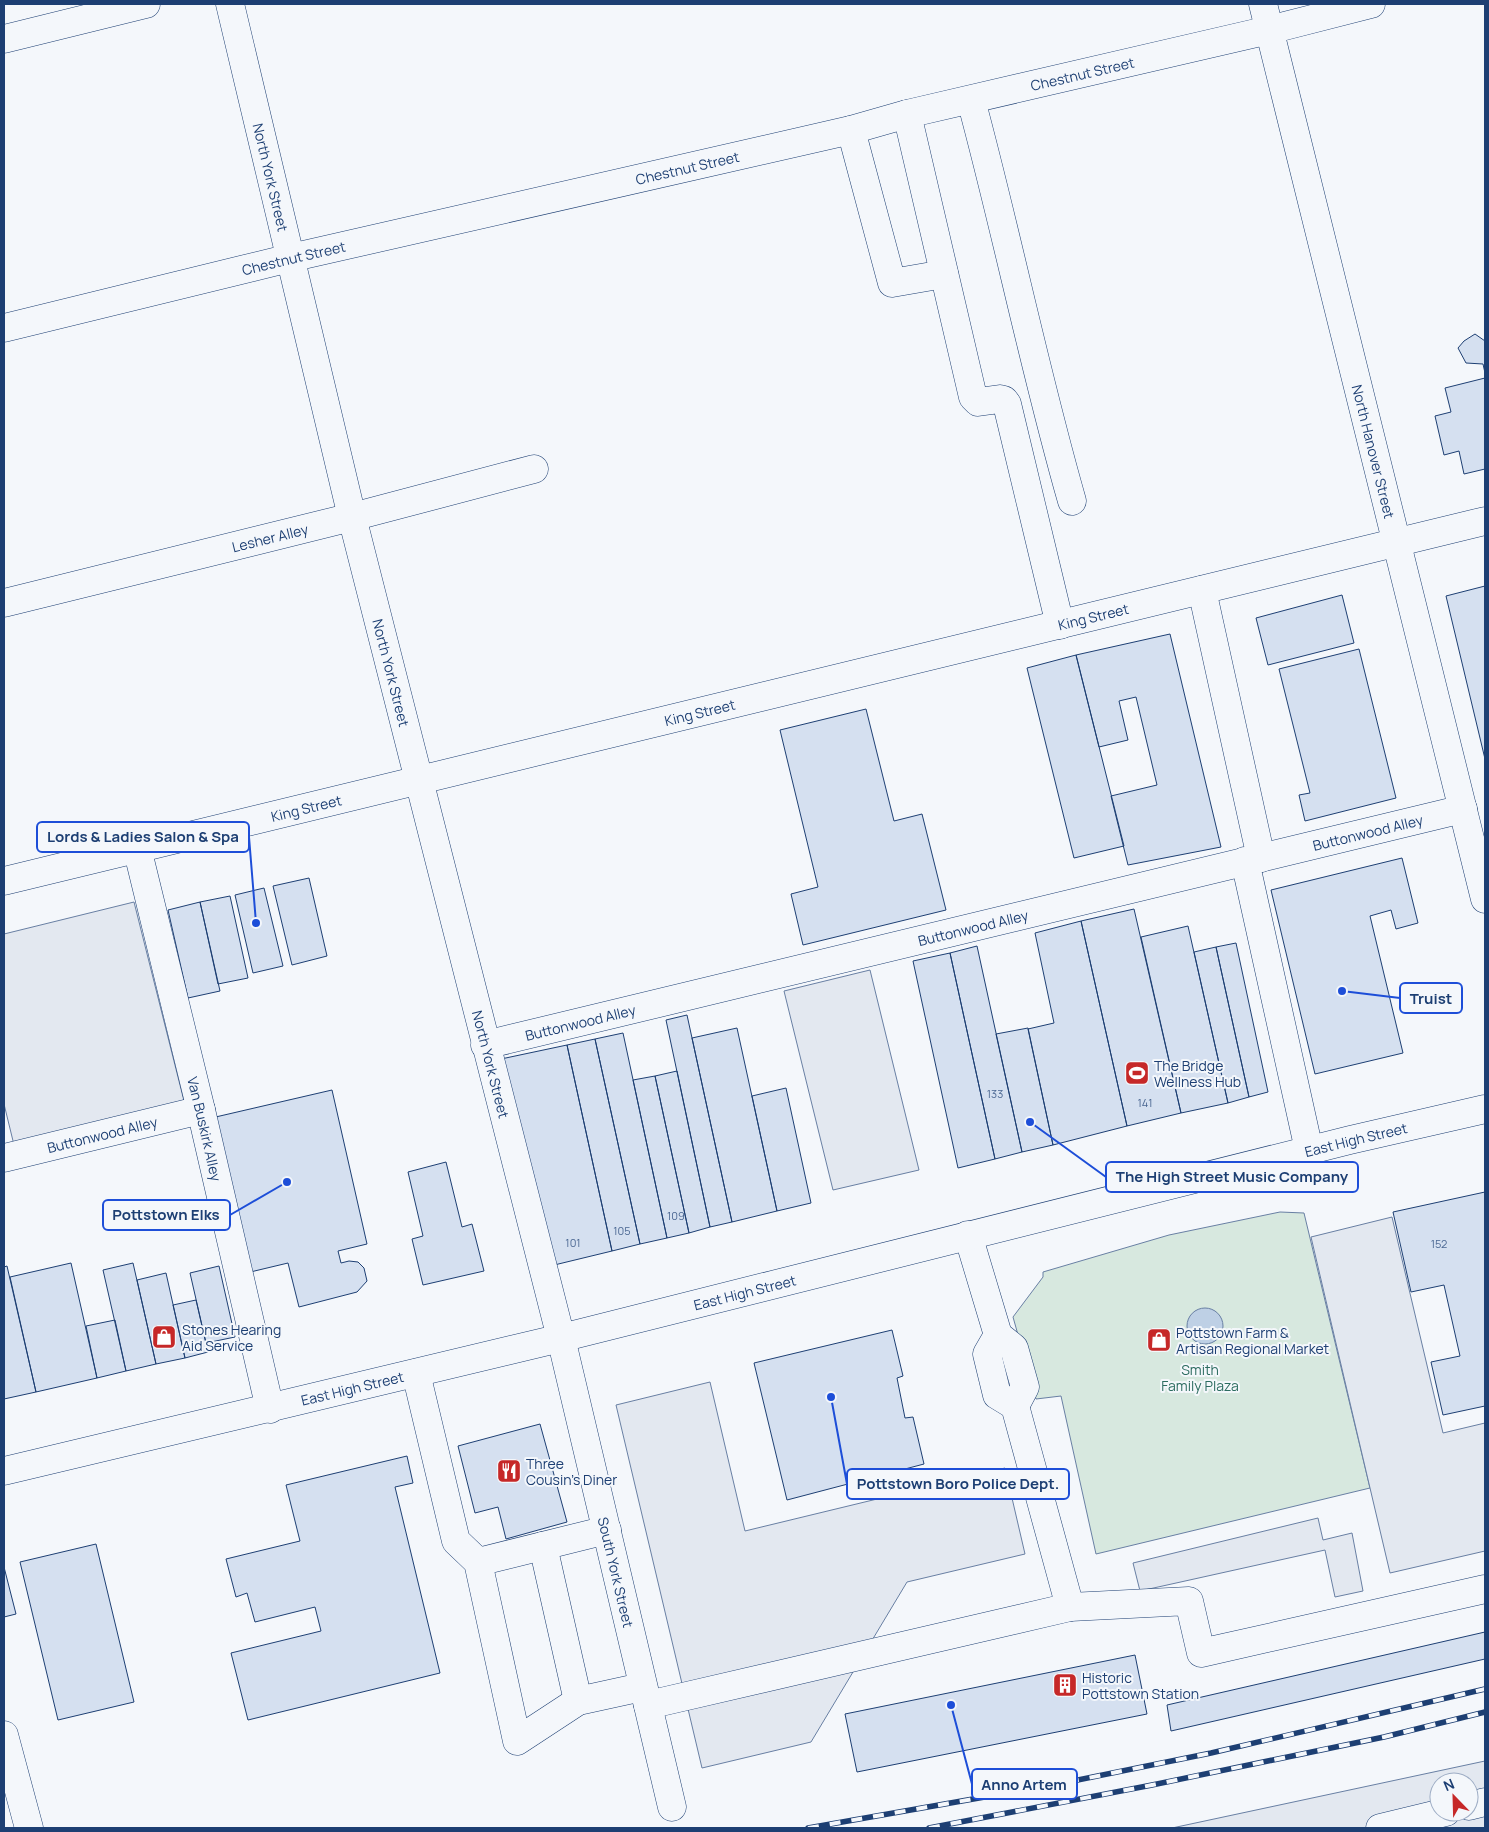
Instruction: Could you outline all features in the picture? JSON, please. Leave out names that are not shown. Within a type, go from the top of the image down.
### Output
[{"type":"street","points":[[4,40],[146,4]]},
{"type":"street","name":"North York Street","points":[[230,4],[352,518],[560,1338]]},
{"type":"street","name":"North Hanover Street","points":[[1263,4],[1485,899]]},
{"type":"street","name":"Chestnut Street","points":[[4,328],[290,258],[851,130],[907,114],[1269,30],[1371,4]]},
{"type":"street","points":[[971,100],[1072,501]]},
{"type":"street","points":[[907,114],[973,397],[978,402],[1000,399],[1004,400],[1007,404],[1060,625]]},
{"type":"street","points":[[851,130],[892,283],[944,274]]},
{"type":"street","name":"Lesher Alley","points":[[4,603],[352,518],[534,469]]},
{"type":"street","name":"King Street","points":[[4,881],[1485,521]]},
{"type":"street","points":[[1202,590],[1309,1150]]},
{"type":"street","name":"Buttonwood Alley","points":[[485,1045],[1463,809]]},
{"type":"street","name":"Van Buskirk Alley","points":[[137,848],[202,1110],[270,1408]]},
{"type":"street","name":"East High Street","points":[[4,1471],[560,1338],[1309,1150],[1485,1109]]},
{"type":"street","name":"Buttonwood Alley","points":[[4,1158],[202,1110]]},
{"type":"street","points":[[968,1235],[998,1335],[987,1354],[997,1395],[1015,1406],[1070,1608]]},
{"type":"street","name":"South York Street","points":[[560,1338],[672,1807]]},
{"type":"street","points":[[416,1373],[456,1541],[478,1562],[517,1741],[578,1701],[645,1696],[1070,1608],[1189,1602],[1201,1652],[1485,1589]]},
{"type":"street","points":[[478,1562],[607,1530]]},
{"type":"street","points":[[544,1546],[578,1701]]},
{"type":"street","points":[[4,1735],[29,1828]]},
{"type":"street","points":[[1380,1828],[1429,1816]]},
{"type":"green space","name":"Smith Family Plaza","points":[[1280,1212],[1304,1213],[1370,1488],[1096,1554],[1061,1396],[1036,1399],[1013,1317],[1043,1277],[1043,1272],[1169,1235]]},
{"type":"shaded area","points":[[134,902],[185,1105],[14,1145],[4,1104],[4,934]]},
{"type":"shaded area","points":[[870,970],[919,1170],[833,1190],[784,991]]},
{"type":"shaded area","points":[[1392,1217],[1443,1433],[1485,1423],[1485,1551],[1390,1573],[1311,1237]]},
{"type":"shaded area","points":[[710,1382],[745,1531],[1005,1468],[1025,1554],[907,1582],[811,1742],[702,1768],[616,1405]]},
{"type":"shaded area","points":[[1318,1518],[1323,1540],[1352,1533],[1363,1591],[1335,1597],[1325,1550],[1140,1591],[1133,1563]]},
{"type":"shaded area","points":[[1485,1761],[1485,1828],[1172,1828],[1429,1773],[1429,1822],[1479,1822],[1479,1772],[1434,1772]]},
{"type":"water","points":[[1205,1308],[1212,1309],[1218,1313],[1222,1319],[1222,1333],[1218,1339],[1212,1343],[1205,1344],[1198,1343],[1192,1339],[1188,1333],[1187,1326],[1188,1319],[1192,1313],[1198,1309]]},
{"type":"building","points":[[1475,334],[1485,341],[1485,373],[1483,364],[1466,363],[1458,348],[1464,341]]},
{"type":"building","points":[[1485,378],[1485,469],[1464,474],[1459,451],[1444,455],[1435,416],[1451,412],[1445,388]]},
{"type":"building","points":[[1485,586],[1485,759],[1446,596]]},
{"type":"building","points":[[1342,595],[1354,643],[1268,665],[1256,618]]},
{"type":"building","points":[[1170,634],[1221,847],[1128,865],[1111,796],[1157,785],[1136,697],[1119,701],[1128,740],[1099,747],[1076,655]]},
{"type":"building","points":[[1359,649],[1396,798],[1305,821],[1299,795],[1310,793],[1279,669]]},
{"type":"building","points":[[1076,655],[1124,846],[1074,858],[1027,668]]},
{"type":"building","points":[[866,709],[894,821],[922,814],[946,910],[803,945],[791,894],[818,887],[780,730]]},
{"type":"building","points":[[1402,858],[1418,923],[1396,929],[1391,910],[1370,916],[1403,1053],[1315,1074],[1271,890]]},
{"type":"building","points":[[309,878],[327,956],[292,965],[273,886]]},
{"type":"building","points":[[264,888],[283,966],[253,973],[235,895]]},
{"type":"building","points":[[230,896],[248,978],[218,984],[200,902]]},
{"type":"building","points":[[200,902],[220,991],[188,998],[168,910]]},
{"type":"building","points":[[1134,909],[1181,1113],[1127,1126],[1081,921]]},
{"type":"building","points":[[1081,921],[1127,1126],[1053,1145],[1028,1029],[1054,1023],[1035,933]]},
{"type":"building","points":[[1188,926],[1228,1103],[1181,1113],[1141,937]]},
{"type":"building","points":[[1236,943],[1268,1092],[1249,1097],[1216,947]]},
{"type":"building","points":[[977,946],[1022,1152],[995,1159],[950,953]]},
{"type":"building","points":[[1216,947],[1249,1097],[1228,1103],[1194,952]]},
{"type":"building","points":[[950,953],[995,1159],[958,1168],[913,961]]},
{"type":"building","points":[[687,1015],[732,1222],[710,1227],[666,1020]]},
{"type":"building","points":[[737,1028],[777,1211],[732,1222],[692,1038]]},
{"type":"building","points":[[1028,1028],[1053,1145],[1022,1152],[996,1034]]},
{"type":"building","points":[[623,1033],[667,1238],[640,1244],[595,1039]]},
{"type":"building","points":[[595,1039],[640,1244],[612,1251],[567,1045]]},
{"type":"building","points":[[567,1045],[612,1251],[546,1267],[501,1059]]},
{"type":"building","points":[[677,1071],[710,1227],[689,1233],[655,1076]]},
{"type":"building","points":[[655,1076],[689,1233],[667,1238],[633,1080]]},
{"type":"building","points":[[786,1088],[811,1203],[777,1211],[752,1096]]},
{"type":"building","points":[[332,1090],[367,1244],[338,1251],[341,1263],[349,1261],[358,1262],[364,1268],[367,1281],[357,1292],[299,1307],[288,1263],[242,1274],[207,1119]]},
{"type":"building","points":[[446,1162],[462,1227],[472,1224],[484,1271],[423,1285],[412,1239],[423,1236],[408,1172]]},
{"type":"building","points":[[1485,1192],[1485,1406],[1443,1415],[1431,1362],[1460,1356],[1444,1285],[1411,1292],[1393,1212]]},
{"type":"building","points":[[71,1263],[97,1378],[36,1392],[10,1277]]},
{"type":"building","points":[[133,1263],[156,1364],[126,1371],[103,1270]]},
{"type":"building","points":[[7,1266],[36,1392],[4,1399],[4,1267]]},
{"type":"building","points":[[219,1266],[235,1337],[206,1343],[190,1273]]},
{"type":"building","points":[[166,1273],[185,1358],[156,1364],[137,1280]]},
{"type":"building","points":[[196,1300],[208,1352],[185,1358],[173,1305]]},
{"type":"building","points":[[115,1320],[126,1371],[97,1378],[86,1326]]},
{"type":"building","points":[[892,1330],[903,1376],[897,1378],[905,1418],[913,1417],[924,1464],[787,1500],[754,1363]]},
{"type":"building","name":"Three Cousin's Diner","points":[[540,1424],[567,1522],[506,1539],[498,1507],[475,1513],[458,1446]]},
{"type":"building","points":[[407,1456],[413,1483],[395,1487],[440,1673],[248,1720],[231,1653],[321,1631],[315,1607],[255,1622],[247,1593],[236,1597],[226,1559],[300,1541],[286,1485]]},
{"type":"building","points":[[96,1544],[134,1702],[58,1720],[20,1562]]},
{"type":"building","points":[[4,1567],[16,1614],[4,1617]]},
{"type":"building","points":[[1485,1632],[1485,1659],[1171,1731],[1167,1705]]},
{"type":"building","name":"Historic Pottstown Station","points":[[1135,1655],[1147,1714],[857,1772],[845,1714]]},
{"type":"railway","points":[[808,1828],[1053,1785],[1211,1753],[1485,1689]]},
{"type":"railway","points":[[929,1828],[1152,1785],[1384,1737],[1485,1712]]},
{"type":"place","name":"Lords & Ladies Salon & Spa","points":[[256,923]]},
{"type":"place","name":"Truist","points":[[1342,991]]},
{"type":"place","name":"The Bridge Wellness Hub","points":[[1137,1073]]},
{"type":"place","name":"The High Street Music Company","points":[[1030,1122]]},
{"type":"place","name":"Pottstown Elks","points":[[287,1182]]},
{"type":"place","name":"Stones Hearing Aid Service","points":[[164,1337]]},
{"type":"place","name":"Pottstown Farm & Artisan Regional Market","points":[[1159,1340]]},
{"type":"place","name":"Pottstown Boro Police Dept.","points":[[831,1397]]},
{"type":"place","name":"Three Cousin's Diner","points":[[509,1471]]},
{"type":"place","name":"Historic Pottstown Station","points":[[1065,1685]]},
{"type":"place","name":"Anno Artem","points":[[951,1705]]}]
